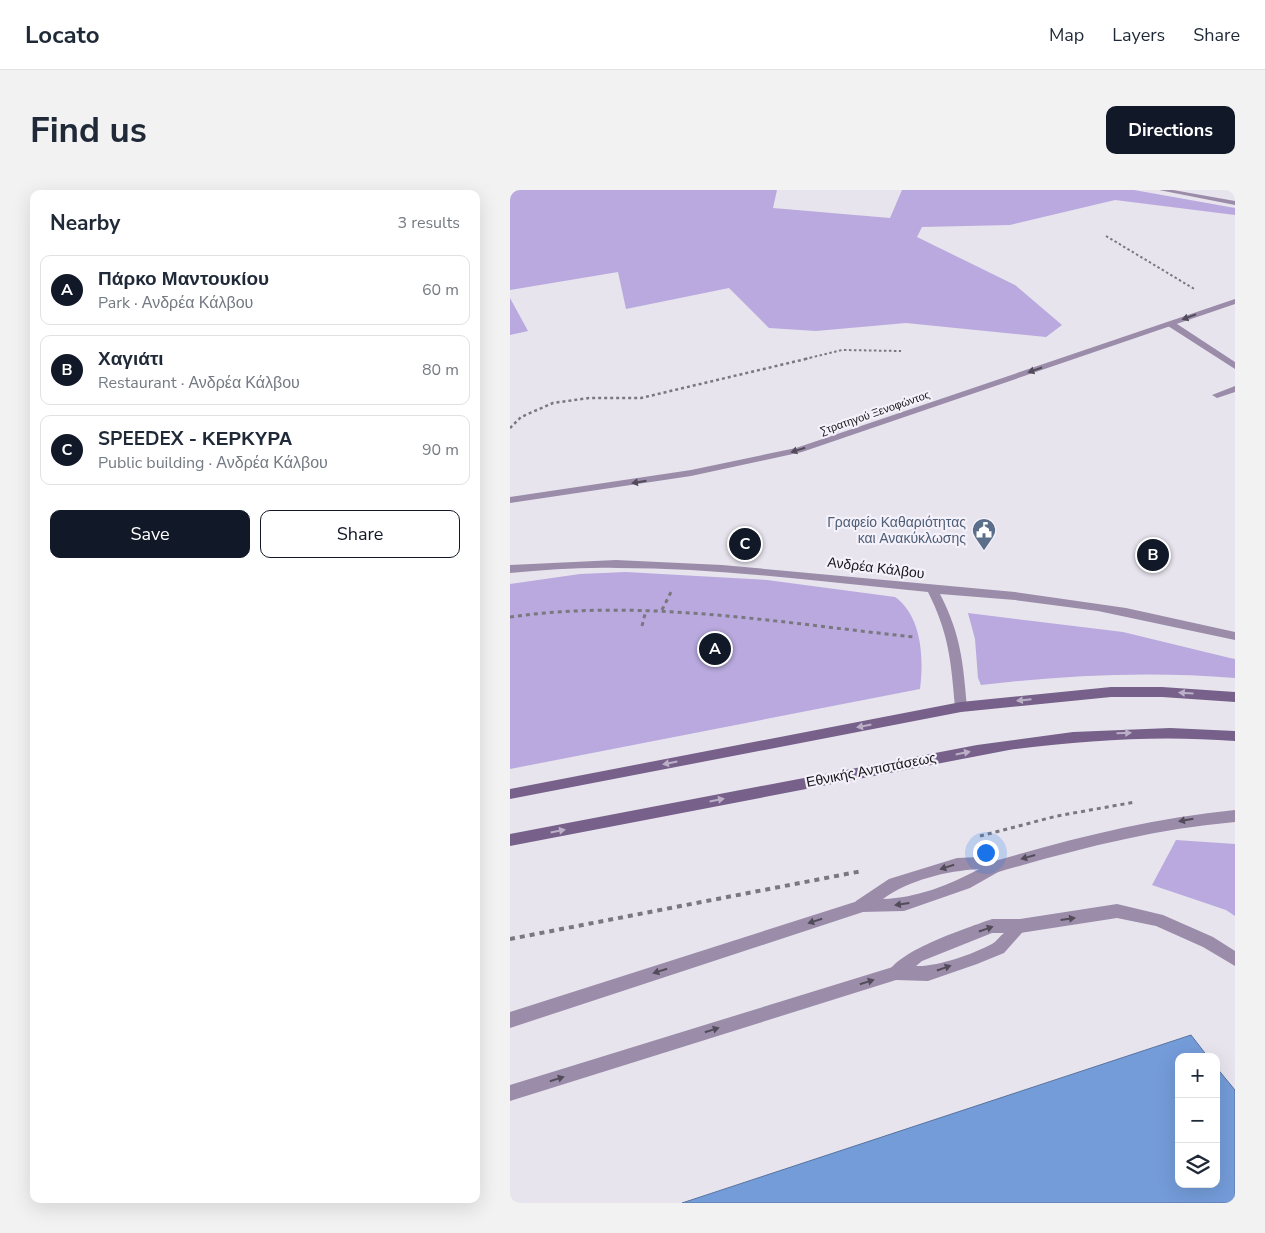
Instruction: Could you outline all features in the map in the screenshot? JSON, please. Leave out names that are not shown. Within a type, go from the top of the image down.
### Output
[{"type":"main road","points":[[510,794],[961,707],[1111,692],[1162,692],[1235,697]]},
{"type":"main road","name":"Εθνικής Αντιστάσεως","points":[[510,840],[977,750],[1046,739],[1113,734],[1176,733],[1235,736]]},
{"type":"street","points":[[1162,190],[1235,203]]},
{"type":"street","name":"Στρατηγού Ξενοφώντος","points":[[510,500],[690,474],[784,454],[1235,301]]},
{"type":"street","points":[[1171,324],[1235,366]]},
{"type":"street","points":[[1217,395],[1235,389]]},
{"type":"street","name":"Ανδρέα Κάλβου","points":[[510,569],[628,562],[751,570],[932,590],[1015,596],[1098,607],[1235,636]]},
{"type":"street","points":[[932,590],[946,617],[956,652],[961,707]]},
{"type":"street","points":[[510,1020],[861,906],[904,904],[965,884],[995,866],[1094,839],[1192,819],[1235,816]]},
{"type":"street","points":[[861,906],[894,883],[957,864],[979,863],[995,866]]},
{"type":"street","points":[[896,973],[917,956],[992,926],[1020,926],[1117,911],[1158,920],[1208,942],[1235,959]]},
{"type":"street","points":[[510,1093],[896,973],[928,974],[999,948],[1020,926]]},
{"type":"path","points":[[1106,236],[1222,305]]},
{"type":"path","points":[[510,428],[518,417],[562,401],[608,397],[641,398],[842,350],[902,351]]},
{"type":"path","points":[[662,610],[672,588]]},
{"type":"path","points":[[642,626],[646,610]]},
{"type":"path","points":[[510,617],[540,614],[662,610],[914,637]]},
{"type":"shaded area","points":[[510,190],[777,190],[773,208],[890,218],[902,190],[1134,190],[1235,208],[1235,215],[1115,200],[1010,225],[922,227],[917,237],[1015,285],[1062,325],[1046,337],[906,323],[816,331],[769,328],[729,288],[626,309],[618,272],[510,290]]},
{"type":"shaded area","points":[[510,298],[528,331],[510,335]]},
{"type":"shaded area","points":[[626,572],[767,580],[895,597],[911,615],[916,627],[922,665],[920,689],[510,769],[510,584],[580,574]]},
{"type":"shaded area","points":[[968,613],[1123,632],[1235,659],[1235,678],[1108,675],[981,685],[978,678],[975,639]]},
{"type":"shaded area","points":[[1176,840],[1235,844],[1235,916],[1226,910],[1152,885]]},
{"type":"water","points":[[1191,1035],[1205,1053],[1175,1053],[1175,1188],[1220,1188],[1220,1072],[1235,1090],[1235,1203],[682,1203]]},
{"type":"place","name":"SPEEDEX - ΚΕΡΚΥΡΑ","points":[[745,544]]},
{"type":"place","name":"Γραφείο Καθαριότητας και Ανακύκλωσης","points":[[984,551]]},
{"type":"place","name":"Χαγιάτι","points":[[1153,555]]},
{"type":"place","name":"Πάρκο Μαντουκίου","points":[[715,649]]}]
